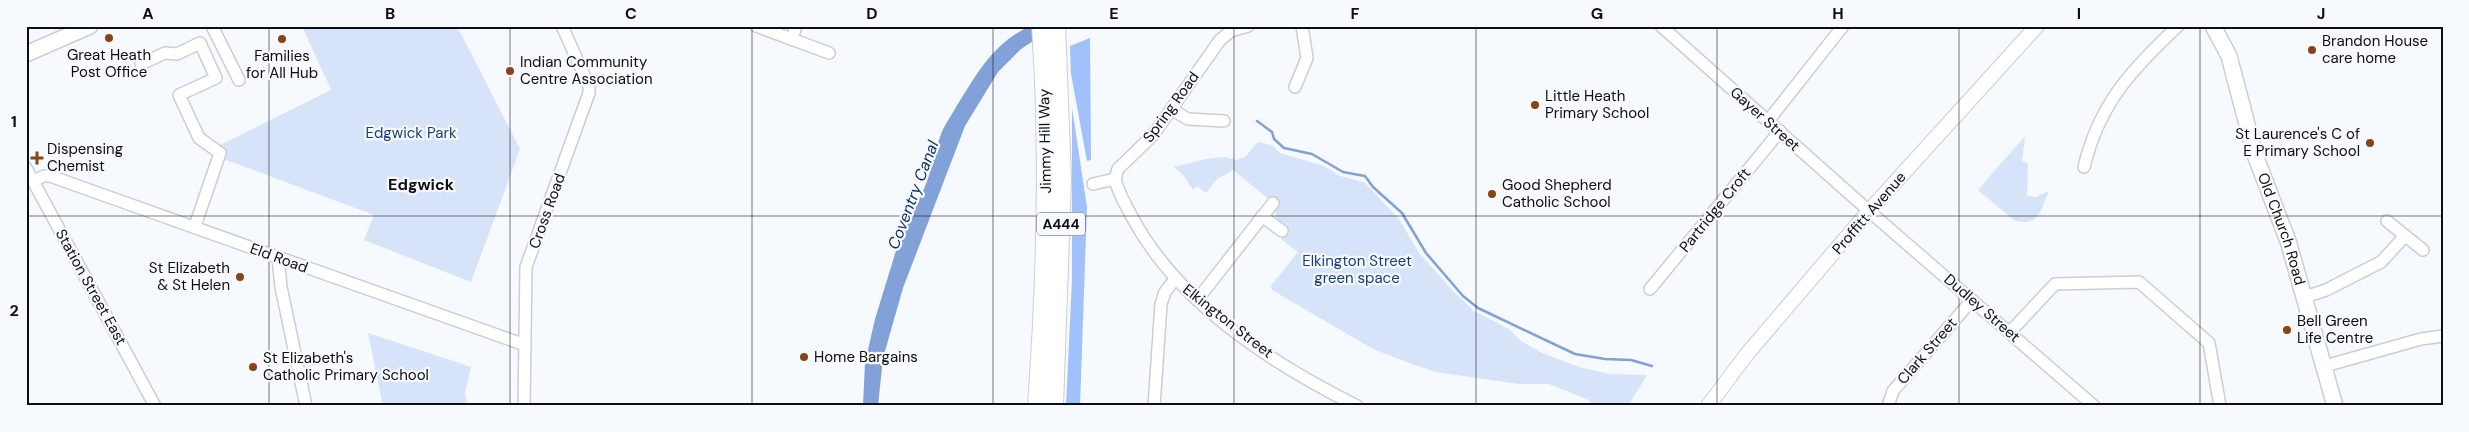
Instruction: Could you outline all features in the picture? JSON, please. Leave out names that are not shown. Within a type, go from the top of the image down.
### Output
[{"type":"highway","name":"Jimmy Hill Way","points":[[1037,406],[1046,259],[1046,150],[1041,26]]},
{"type":"highway","name":"Jimmy Hill Way","points":[[1054,406],[1062,179],[1057,34]]},
{"type":"main road","points":[[26,54],[90,26]]},
{"type":"main road","name":"Old Church Road","points":[[2213,26],[2229,56],[2255,156],[2288,241],[2325,366],[2334,406]]},
{"type":"street","points":[[212,26],[239,80]]},
{"type":"street","name":"Cross Road","points":[[524,406],[526,267],[589,93],[589,86],[562,26]]},
{"type":"street","points":[[756,26],[829,52]]},
{"type":"street","points":[[792,39],[796,26]]},
{"type":"street","name":"Spring Road","points":[[1115,179],[1118,169],[1153,136],[1220,40],[1232,32],[1248,26]]},
{"type":"street","points":[[1295,87],[1307,58],[1302,26]]},
{"type":"street","points":[[1768,121],[1842,26]]},
{"type":"street","name":"Proffitt Avenue","points":[[1708,406],[1747,354],[1869,211],[2036,26]]},
{"type":"street","points":[[2084,167],[2095,130],[2117,90],[2132,70],[2178,26]]},
{"type":"street","name":"Gayer Street","points":[[1664,27],[1869,211]]},
{"type":"street","points":[[141,64],[165,53],[176,54],[200,44],[216,78],[179,95],[199,138],[220,153],[195,226]]},
{"type":"street","points":[[1171,109],[1188,119],[1224,121]]},
{"type":"street","name":"Partridge Croft","points":[[1650,289],[1780,131]]},
{"type":"street","name":"Station Street East","points":[[26,168],[155,406]]},
{"type":"street","name":"Eld Road","points":[[33,181],[44,176],[50,176],[525,345]]},
{"type":"street","points":[[1093,184],[1115,179]]},
{"type":"street","name":"Elkington Street","points":[[1115,179],[1122,199],[1141,234],[1175,279],[1197,300],[1243,336],[1308,381],[1357,406]]},
{"type":"street","points":[[1197,300],[1273,203]]},
{"type":"street","name":"Dudley Street","points":[[1869,211],[2094,406]]},
{"type":"street","points":[[1262,216],[1282,231]]},
{"type":"street","points":[[2387,221],[2423,250]]},
{"type":"street","points":[[2305,297],[2326,290],[2381,262],[2405,236]]},
{"type":"street","points":[[278,258],[281,287],[306,406]]},
{"type":"street","points":[[1154,406],[1161,304],[1165,292],[1175,279]]},
{"type":"street","points":[[2010,332],[2055,284],[2139,282],[2209,343],[2220,406]]},
{"type":"street","name":"Clark Street","points":[[1888,406],[1893,391],[1972,300]]},
{"type":"street","points":[[2325,366],[2421,339],[2443,336]]},
{"type":"green space","name":"Edgwick Park","points":[[302,26],[457,26],[520,149],[471,282],[364,240],[374,215],[224,159],[226,152],[218,146],[331,90]]},
{"type":"green space","points":[[2025,136],[2022,161],[2028,164],[2027,196],[2036,197],[2049,191],[2038,215],[2034,219],[2022,222],[2014,220],[1978,190]]},
{"type":"green space","name":"Elkington Street green space","points":[[1258,142],[1272,145],[1280,153],[1324,166],[1340,176],[1364,182],[1399,219],[1419,253],[1454,292],[1474,311],[1509,329],[1521,341],[1542,353],[1579,367],[1609,374],[1647,375],[1628,406],[1594,406],[1589,400],[1549,384],[1519,384],[1436,372],[1373,349],[1272,290],[1271,286],[1298,252],[1281,239],[1287,229],[1278,219],[1276,213],[1277,206],[1233,170],[1216,180],[1206,193],[1197,186],[1193,190],[1184,176],[1174,167],[1206,159],[1226,157],[1236,160],[1245,157]]},
{"type":"green space","points":[[368,333],[471,367],[465,393],[468,406],[383,406]]},
{"type":"shaded area","points":[[1030,26],[1056,26],[1021,49],[998,72],[965,126],[903,288],[883,358],[878,406],[863,406],[865,363],[875,319],[907,215],[920,198],[945,125],[979,71],[995,51],[1005,42]]},
{"type":"shaded area","points":[[1090,38],[1091,160],[1087,161],[1071,74],[1070,46]]},
{"type":"shaded area","points":[[1072,108],[1087,207],[1080,406],[1066,406],[1072,280]]},
{"type":"waterway","points":[[1257,121],[1272,132],[1274,139],[1284,148],[1312,154],[1343,172],[1365,176],[1373,187],[1402,213],[1426,253],[1463,296],[1478,308],[1575,354],[1605,359],[1631,360],[1652,366]]},
{"type":"place","name":"Great Heath Post Office","points":[[109,38]]},
{"type":"place","name":"Families for All Hub","points":[[282,39]]},
{"type":"place","name":"Brandon House care home","points":[[2312,50]]},
{"type":"place","name":"Indian Community Centre Association","points":[[510,71]]},
{"type":"place","name":"Little Heath Primary School","points":[[1535,105]]},
{"type":"place","name":"St Laurence's C of E Primary School","points":[[2370,143]]},
{"type":"place","name":"Dispensing Chemist","points":[[37,158]]},
{"type":"place","name":"Good Shepherd Catholic School","points":[[1492,194]]},
{"type":"place","name":"St Elizabeth & St Helen","points":[[240,277]]},
{"type":"place","name":"Bell Green Life Centre","points":[[2287,330]]},
{"type":"place","name":"Home Bargains","points":[[804,357]]},
{"type":"place","name":"St Elizabeth's Catholic Primary School","points":[[253,367]]},
{"type":"district","name":"Edgwick","points":[[421,184]]},
{"type":"water label","name":"Coventry Canal","points":[[913,195]]}]
